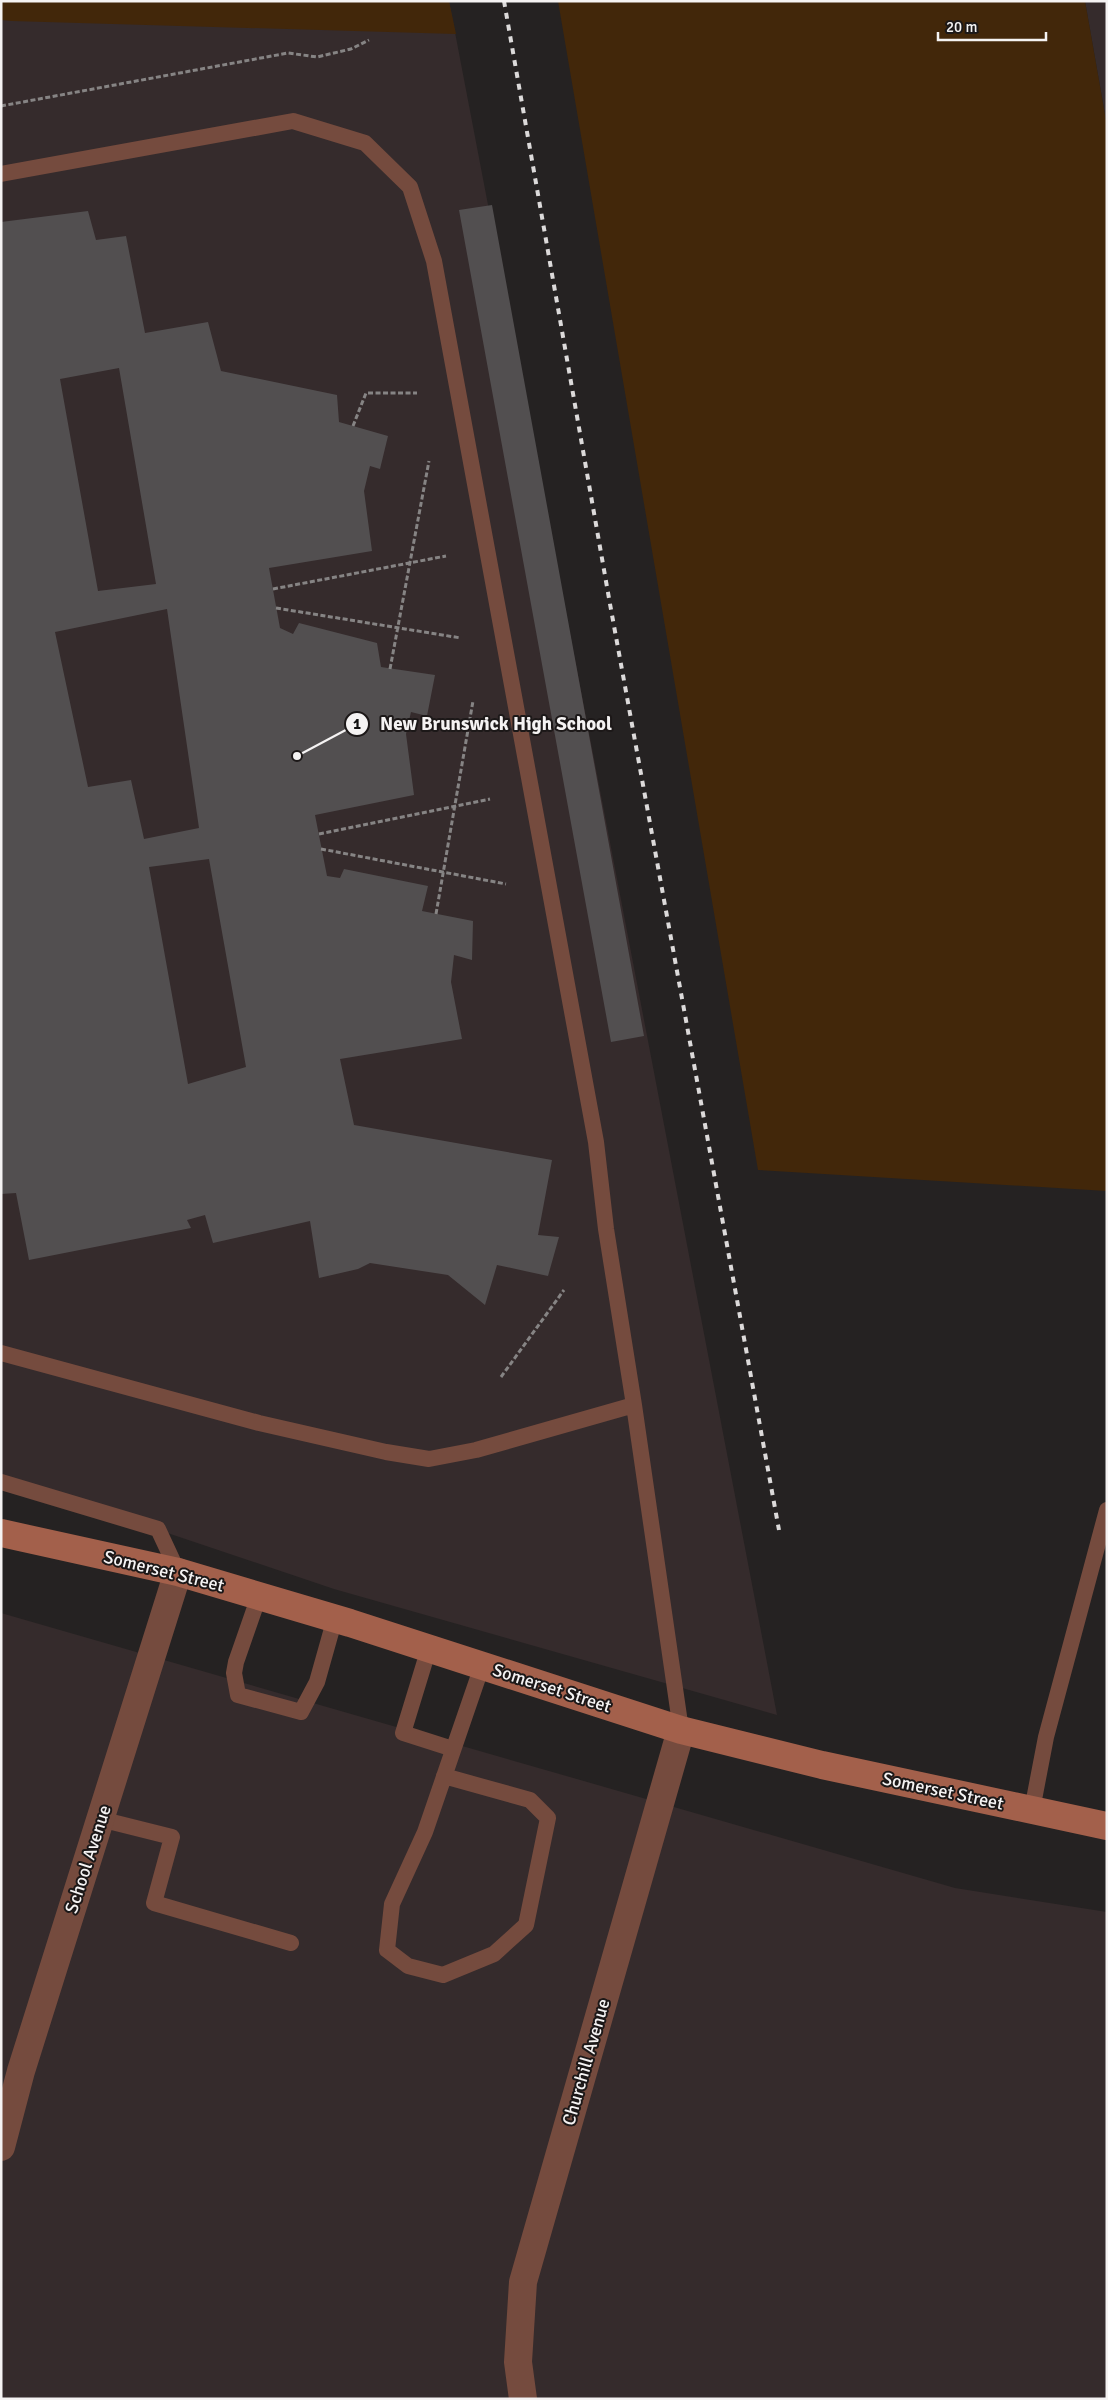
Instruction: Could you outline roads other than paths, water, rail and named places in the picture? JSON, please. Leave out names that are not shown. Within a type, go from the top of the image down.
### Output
[{"type":"main road","name":"Somerset Street","points":[[1,1533],[178,1572],[335,1618],[681,1730],[822,1765],[1107,1826]]},
{"type":"street","name":"School Avenue","points":[[1,2147],[20,2071],[178,1572]]},
{"type":"street","name":"Churchill Avenue","points":[[523,2399],[518,2362],[523,2282],[681,1730]]},
{"type":"lane","points":[[1,174],[293,121],[365,143],[410,187],[436,271],[596,1142],[606,1229],[634,1405],[681,1730]]},
{"type":"lane","points":[[1,1353],[258,1423],[386,1452],[429,1459],[476,1450],[634,1405]]},
{"type":"lane","points":[[1,1482],[158,1529],[178,1572]]},
{"type":"lane","points":[[1032,1810],[1046,1737],[1107,1510]]},
{"type":"lane","points":[[259,1596],[236,1662],[234,1673],[238,1695],[301,1712],[317,1682],[335,1618]]},
{"type":"lane","points":[[429,1648],[403,1733],[453,1749]]},
{"type":"lane","points":[[444,1776],[530,1800],[548,1818],[526,1925],[494,1954],[443,1975],[408,1966],[387,1950],[392,1904],[425,1832],[453,1749],[482,1666]]},
{"type":"lane","points":[[100,1819],[172,1837],[154,1903],[291,1943]]},
{"type":"railway","points":[[504,1],[610,604],[779,1530]]},
{"type":"place","name":"New Brunswick High School","points":[[297,756]]}]
